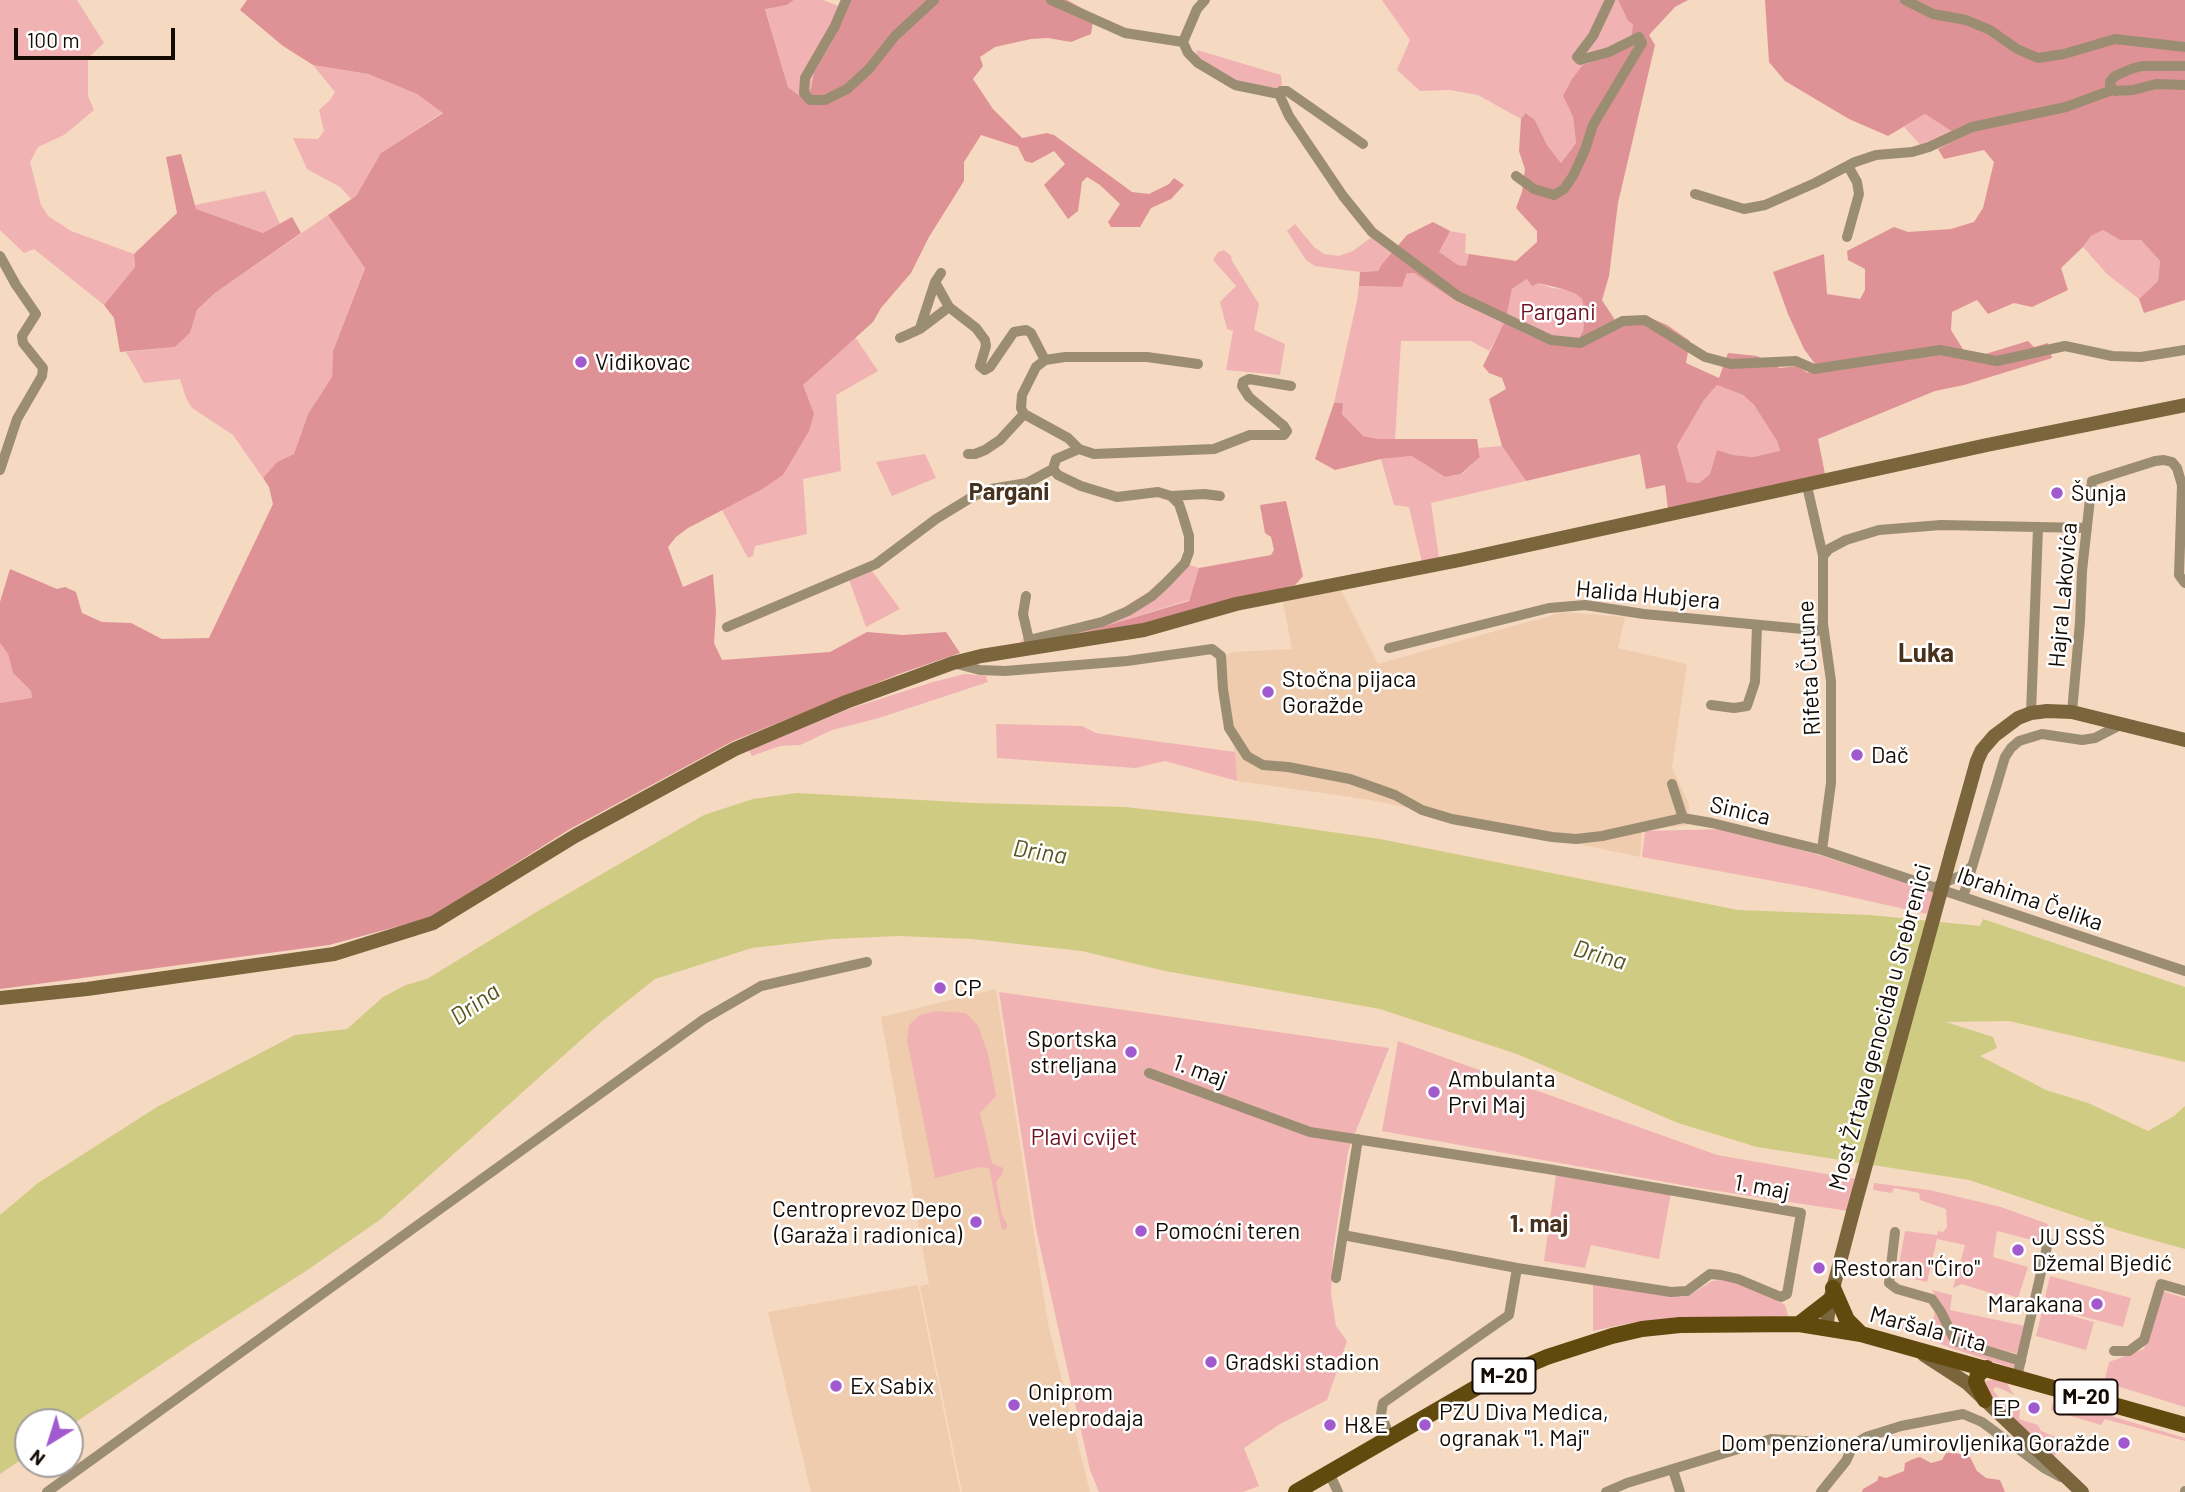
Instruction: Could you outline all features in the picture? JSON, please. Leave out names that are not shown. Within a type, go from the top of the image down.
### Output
[{"type":"main road","points":[[1798,1324],[1831,1294],[1847,1320],[1861,1334]]},
{"type":"main road","name":"M-20","points":[[1296,1492],[1479,1386],[1548,1357],[1612,1336],[1642,1329],[1680,1325],[1798,1324],[1826,1329]]},
{"type":"main road","name":"Maršala Tita","points":[[1826,1329],[1861,1334],[1987,1368],[2019,1369],[2185,1425]]},
{"type":"main road","points":[[1985,1400],[1976,1382],[1979,1374],[1987,1368]]},
{"type":"street","points":[[846,0],[835,26],[805,78],[804,93],[810,100],[825,100],[847,89],[869,69],[895,36],[934,0]]},
{"type":"street","points":[[1051,0],[1125,33],[1183,42],[1193,58],[1213,74],[1235,85],[1279,94],[1281,91],[1287,91],[1363,144]]},
{"type":"street","points":[[1183,42],[1197,9],[1205,0]]},
{"type":"street","points":[[1516,176],[1534,189],[1554,195],[1564,189],[1573,176],[1586,150],[1593,125],[1642,43],[1639,37],[1609,52],[1580,60],[1577,57],[1593,36],[1610,0]]},
{"type":"street","points":[[1905,0],[1933,14],[1966,20],[1990,30],[2017,49],[2038,58],[2064,54],[2115,39],[2185,47]]},
{"type":"street","points":[[2112,90],[2110,82],[2115,76],[2131,69],[2142,66],[2185,66]]},
{"type":"street","points":[[1695,194],[1744,209],[1765,205],[1876,155],[1921,149],[1972,127],[2066,107],[2112,90],[2133,90],[2164,84],[2185,85]]},
{"type":"street","points":[[1279,94],[1279,100],[1289,116],[1343,196],[1372,232],[1458,296],[1551,340],[1580,344],[1623,321],[1645,320],[1705,358],[1731,364],[1796,361],[1814,369],[1940,351],[1997,361],[2065,346],[2112,356],[2131,357],[2161,356],[2185,350]]},
{"type":"street","points":[[1846,237],[1859,194],[1857,182],[1848,166]]},
{"type":"street","points":[[0,256],[36,314],[22,337],[23,343],[43,368],[42,376],[17,419],[0,470]]},
{"type":"street","points":[[920,328],[938,277],[948,307],[976,328],[985,340],[980,366],[982,370],[990,367],[1014,332],[1026,330],[1031,333],[1045,360]]},
{"type":"street","points":[[900,338],[920,328],[948,307]]},
{"type":"street","points":[[1198,364],[1147,357],[1065,357],[1045,360],[1036,367],[1022,396],[1021,408],[1024,414],[1068,438],[1079,449],[1094,454],[1214,449],[1250,435],[1284,435],[1287,431],[1284,426],[1249,397],[1242,386],[1243,382],[1249,379],[1291,386]]},
{"type":"street","points":[[1029,644],[1144,630],[1236,604],[1460,560],[1807,486],[1987,444],[2185,405]]},
{"type":"street","points":[[968,454],[975,454],[993,445],[1024,414]]},
{"type":"street","points":[[727,627],[876,564],[936,519],[972,497],[991,489],[1027,483],[1053,469],[1056,459],[1079,449]]},
{"type":"street","name":"Hajra Lakovića","points":[[2072,712],[2092,481],[2155,461],[2172,462],[2177,468],[2182,485],[2179,575],[2185,583]]},
{"type":"street","points":[[1053,469],[1081,486],[1117,497],[1158,492],[1171,496],[1220,496]]},
{"type":"street","name":"Rifeta Čutune","points":[[1807,486],[1824,556],[1824,631],[1831,681],[1831,783],[1822,850]]},
{"type":"street","points":[[0,998],[87,989],[334,954],[433,923],[575,836],[735,749],[846,702],[953,663],[1029,644],[1116,616],[1152,596],[1185,563],[1189,552],[1189,537],[1183,516],[1179,504],[1171,496]]},
{"type":"street","points":[[1824,556],[1829,549],[1846,540],[1879,530],[1941,524],[2087,528]]},
{"type":"street","points":[[2038,528],[2031,713],[2072,712],[2185,740]]},
{"type":"street","points":[[1026,596],[1023,614],[1029,644]]},
{"type":"street","name":"Halida Hubjera","points":[[1389,648],[1549,608],[1585,605],[1644,614],[1824,631]]},
{"type":"street","points":[[1711,705],[1734,708],[1747,706],[1755,682],[1757,626]]},
{"type":"street","points":[[953,663],[980,670],[1005,671],[1127,661],[1212,649],[1221,656],[1229,728],[1248,756],[1263,765],[1350,779],[1395,795],[1422,810],[1452,819],[1552,837],[1576,839],[1602,836],[1683,818]]},
{"type":"street","name":"Most Žrtava genocida u Srebrenici","points":[[1826,1329],[1831,1294],[1977,761],[1982,750],[2004,727],[2031,713]]},
{"type":"street","points":[[1963,897],[2005,758],[2011,748],[2019,741],[2042,734],[2082,740],[2095,738],[2120,725]]},
{"type":"street","name":"Sinica","points":[[1672,784],[1683,818],[1822,850]]},
{"type":"street","name":"Ibrahima Čelika","points":[[1822,850],[2185,971]]},
{"type":"street","points":[[1934,886],[1962,875],[1971,866]]},
{"type":"street","points":[[47,1492],[704,1019],[761,986],[867,962]]},
{"type":"street","name":"1. maj","points":[[1149,1073],[1310,1132],[1801,1213],[1787,1294],[1781,1297],[1721,1275],[1710,1274],[1688,1291],[1671,1292],[1517,1268],[1343,1235]]},
{"type":"street","points":[[1336,1278],[1359,1139]]},
{"type":"street","name":"Maršala Tita","points":[[1895,1232],[1889,1283],[1897,1289],[1932,1300],[1955,1341],[2019,1369]]},
{"type":"street","points":[[2019,1369],[2048,1242]]},
{"type":"street","points":[[1390,1438],[1381,1414],[1383,1403],[1509,1315],[1517,1268]]},
{"type":"street","points":[[2114,1351],[2129,1351],[2144,1340],[2161,1284],[2185,1291]]},
{"type":"street","points":[[1914,1349],[1957,1376],[2082,1492]]},
{"type":"street","points":[[1821,1492],[1842,1467],[1854,1444],[1866,1437],[1963,1414],[1982,1422],[2044,1468],[2067,1479]]},
{"type":"street","points":[[1606,1492],[1627,1483],[1770,1439],[1854,1444]]},
{"type":"street","points":[[1673,1470],[1680,1492]]},
{"type":"street","points":[[1329,1473],[1338,1492]]},
{"type":"shaded area","points":[[247,0],[794,0],[787,5],[765,9],[788,87],[798,95],[811,89],[814,72],[831,43],[850,0],[1067,0],[1094,15],[1091,34],[1071,42],[1048,38],[1031,39],[995,47],[980,57],[983,66],[973,79],[993,109],[1022,138],[1047,133],[1054,135],[1132,192],[1149,194],[1169,184],[1174,178],[1184,185],[1171,199],[1151,208],[1140,227],[1111,227],[1108,222],[1120,204],[1087,177],[1082,182],[1078,211],[1068,219],[1044,185],[1065,164],[1054,151],[1032,163],[1025,161],[1018,147],[981,135],[964,162],[964,181],[929,237],[911,273],[881,308],[873,322],[803,385],[814,414],[809,431],[783,475],[759,491],[688,528],[668,547],[683,587],[713,574],[716,612],[714,643],[722,660],[830,652],[867,632],[903,635],[946,632],[960,653],[899,674],[733,741],[570,829],[429,918],[329,945],[0,989],[0,703],[32,698],[31,691],[13,673],[8,654],[0,643],[0,602],[10,569],[57,589],[65,587],[76,592],[82,613],[102,622],[131,623],[162,639],[209,638],[273,504],[269,487],[263,478],[277,462],[294,454],[308,414],[332,377],[333,351],[365,268],[328,215],[356,196],[381,153],[443,113],[417,94],[368,74],[313,65],[283,46],[240,10]]},
{"type":"shaded area","points":[[1618,0],[1688,0],[1675,7],[1649,35],[1655,45],[1618,203],[1609,276],[1602,300],[1615,320],[1622,316],[1646,316],[1667,325],[1690,341],[1686,363],[1719,378],[1728,353],[1757,356],[1780,368],[1797,366],[1808,373],[1815,364],[1804,349],[1788,314],[1773,272],[1824,254],[1827,294],[1860,299],[1865,290],[1865,269],[1848,260],[1847,251],[1894,227],[1908,232],[1951,229],[1974,222],[1983,208],[1994,162],[1984,150],[1944,159],[1938,149],[1961,137],[1925,114],[1888,136],[1849,119],[1785,81],[1769,62],[1765,0],[2185,0],[2185,300],[2144,313],[2139,299],[2158,281],[2160,261],[2141,240],[2120,240],[2103,230],[2091,236],[2061,268],[2068,290],[2032,307],[2014,303],[1988,314],[1977,300],[1952,312],[1951,330],[1969,359],[2028,341],[2034,347],[2048,343],[2052,358],[1935,391],[1818,439],[1825,474],[1668,509],[1665,485],[1646,489],[1640,454],[1526,481],[1502,446],[1489,399],[1506,389],[1502,378],[1489,373],[1483,366],[1504,323],[1455,300],[1414,273],[1407,273],[1402,287],[1359,286],[1360,272],[1378,271],[1407,235],[1433,222],[1450,231],[1439,252],[1458,265],[1466,266],[1469,254],[1516,261],[1537,242],[1537,231],[1516,208],[1522,192],[1525,169],[1519,151],[1521,119],[1526,113],[1535,120],[1547,145],[1561,163],[1576,143],[1573,117],[1563,96],[1583,65],[1631,43],[1633,24],[1628,21]],"holes":[[[1527,279],[1532,286],[1538,283],[1563,289],[1582,299],[1585,316],[1579,338],[1533,337],[1505,323],[1512,289]],[[1717,385],[1743,395],[1754,405],[1777,441],[1780,451],[1753,457],[1717,450],[1710,474],[1699,483],[1687,482],[1677,446],[1704,400]]]},
{"type":"shaded area","points":[[181,154],[196,209],[263,233],[292,217],[301,233],[215,293],[197,310],[190,333],[175,347],[120,352],[114,318],[104,305],[135,267],[134,254],[177,213],[166,157]]},
{"type":"shaded area","points":[[1334,403],[1343,403],[1342,414],[1363,436],[1379,439],[1477,439],[1480,457],[1461,474],[1445,477],[1412,456],[1381,459],[1335,470],[1315,459]]},
{"type":"shaded area","points":[[1286,501],[1303,576],[1295,585],[1157,621],[1075,635],[1189,601],[1199,568],[1271,555],[1274,550],[1271,537],[1265,533],[1260,505]]},
{"type":"shaded area","points":[[1341,590],[1378,664],[1563,612],[1625,617],[1618,648],[1687,664],[1672,768],[1689,804],[1688,825],[1642,830],[1640,857],[1371,800],[1237,781],[1225,656],[1232,652],[1292,649],[1283,602]]},
{"type":"shaded area","points":[[996,989],[1048,1324],[1090,1492],[962,1492],[920,1286],[929,1284],[881,1017]]},
{"type":"shaded area","points":[[918,1285],[960,1492],[811,1492],[768,1312]]},
{"type":"shaded area","points":[[1946,1453],[1970,1457],[1977,1471],[1986,1478],[2000,1480],[2005,1492],[1862,1492],[1877,1481],[1879,1476],[1886,1478],[1904,1471],[1905,1463],[1913,1459],[1920,1457],[1931,1463],[1942,1460]]},
{"type":"green space","points":[[0,0],[77,0],[104,43],[88,58],[88,96],[94,110],[64,135],[38,147],[30,162],[41,205],[48,216],[71,231],[134,254],[135,267],[104,305],[34,249],[24,253],[0,230]]},
{"type":"green space","points":[[794,0],[823,0],[846,9],[814,72],[811,89],[797,95],[788,87],[765,8],[787,5]]},
{"type":"green space","points":[[1382,0],[1618,0],[1628,21],[1634,24],[1631,43],[1563,96],[1573,117],[1576,143],[1561,163],[1547,145],[1535,120],[1527,113],[1521,119],[1478,95],[1450,90],[1420,91],[1397,70],[1410,40]]},
{"type":"green space","points":[[1197,50],[1281,75],[1282,85],[1276,88],[1239,82],[1207,64],[1196,55]]},
{"type":"green space","points":[[313,65],[368,74],[417,94],[443,112],[381,153],[356,196],[351,199],[340,187],[307,169],[293,138],[318,139],[324,131],[319,110],[335,92]]},
{"type":"green space","points":[[1925,114],[1962,137],[1927,152],[1904,127]]},
{"type":"green space","points":[[265,191],[280,224],[263,233],[195,209],[195,205]]},
{"type":"green space","points":[[328,215],[365,267],[333,351],[332,377],[308,414],[294,454],[277,462],[263,478],[233,435],[192,408],[180,379],[144,383],[126,352],[175,347],[190,333],[197,310],[215,293]]},
{"type":"green space","points":[[1295,224],[1314,247],[1324,254],[1339,256],[1353,251],[1372,237],[1393,251],[1378,271],[1360,272],[1315,266],[1306,260],[1287,231]]},
{"type":"green space","points":[[2103,230],[2120,240],[2141,240],[2160,261],[2158,281],[2139,299],[2107,274],[2083,247],[2091,236]]},
{"type":"green space","points":[[1450,231],[1466,234],[1465,253],[1469,254],[1466,266],[1458,265],[1438,252]]},
{"type":"green space","points":[[1224,250],[1231,256],[1259,304],[1254,330],[1285,344],[1280,375],[1226,370],[1233,331],[1227,329],[1220,302],[1236,286],[1213,260],[1218,252]]},
{"type":"green space","points":[[1407,273],[1421,276],[1505,322],[1512,289],[1527,279],[1563,289],[1582,299],[1585,316],[1583,331],[1579,338],[1533,337],[1505,323],[1489,351],[1471,341],[1401,341],[1395,439],[1363,436],[1334,403],[1359,286],[1402,287]]},
{"type":"green space","points":[[855,337],[878,371],[836,395],[841,471],[803,479],[807,534],[755,546],[753,556],[748,558],[722,510],[759,491],[803,385]]},
{"type":"green space","points":[[1717,385],[1743,395],[1754,405],[1777,441],[1780,452],[1753,457],[1717,450],[1710,474],[1699,483],[1687,482],[1677,446],[1704,400]]},
{"type":"green space","points":[[1502,446],[1526,481],[1431,503],[1439,558],[1422,562],[1409,507],[1394,505],[1381,459],[1413,456],[1445,477],[1462,474],[1480,457],[1479,448]]},
{"type":"green space","points":[[925,454],[936,478],[892,496],[876,462]]},
{"type":"green space","points":[[1181,562],[1199,568],[1189,600],[1076,635],[1019,645],[1024,637],[1095,620],[1121,609],[1147,593]]},
{"type":"green space","points":[[867,564],[900,609],[866,627],[847,574]]},
{"type":"green space","points":[[0,643],[8,654],[13,673],[31,691],[32,699],[0,703]]},
{"type":"green space","points":[[965,674],[986,676],[988,682],[879,718],[832,730],[800,745],[780,746],[752,756],[749,750],[849,709]]},
{"type":"green space","points":[[996,724],[1082,726],[1096,733],[1235,752],[1237,781],[1165,761],[1135,768],[997,758]]},
{"type":"green space","points":[[1724,829],[1819,855],[1934,892],[1927,914],[1806,887],[1642,857],[1645,831]]},
{"type":"green space","name":"Plavi cvijet","points":[[999,992],[1389,1048],[1348,1151],[1333,1252],[1331,1294],[1336,1326],[1347,1341],[1327,1400],[1280,1424],[1244,1448],[1259,1486],[1243,1492],[1099,1492],[1090,1470],[1036,1229]]},
{"type":"green space","points":[[937,1011],[966,1013],[978,1026],[988,1054],[996,1096],[980,1113],[992,1163],[1003,1168],[1003,1173],[996,1182],[1002,1215],[1007,1224],[1007,1228],[1002,1230],[989,1168],[979,1167],[935,1178],[907,1040],[909,1025],[920,1015]]},
{"type":"green space","points":[[1398,1041],[1717,1155],[1855,1179],[1848,1211],[1699,1188],[1382,1131]]},
{"type":"green space","points":[[1556,1175],[1671,1193],[1659,1259],[1591,1245],[1585,1268],[1544,1261]]},
{"type":"green space","points":[[1874,1183],[1929,1190],[2001,1207],[2048,1224],[2044,1243],[1997,1231],[1993,1257],[2028,1267],[2018,1298],[2001,1292],[2000,1296],[1962,1284],[1953,1288],[1965,1245],[1937,1239],[1927,1282],[1897,1275],[1905,1231],[1937,1235],[1938,1231],[1943,1232],[1947,1227],[1946,1209],[1920,1200],[1919,1193],[1894,1188],[1892,1193],[1873,1190]]},
{"type":"green space","name":"Marakana","points":[[2050,1276],[2131,1298],[2123,1327],[2043,1306]]},
{"type":"green space","points":[[1712,1281],[1734,1281],[1773,1298],[1785,1305],[1788,1316],[1672,1319],[1630,1323],[1593,1331],[1593,1283],[1683,1297]]},
{"type":"green space","points":[[1932,1290],[1952,1295],[1950,1310],[2025,1326],[2018,1354],[1959,1338]]},
{"type":"green space","points":[[2162,1291],[2185,1298],[2185,1407],[2104,1382],[2109,1362],[2144,1349]]},
{"type":"green space","points":[[1936,1306],[1953,1344],[2017,1364],[2016,1369],[1951,1348],[1890,1322],[1931,1331]]},
{"type":"green space","points":[[2043,1308],[2094,1322],[2086,1350],[2036,1336]]},
{"type":"green space","points":[[2003,1377],[2014,1395],[2000,1388],[1995,1387],[1993,1390],[2004,1404],[2020,1409],[2019,1419],[2038,1425],[2041,1431],[2065,1441],[2064,1447],[2055,1455],[1986,1394],[1983,1382]]},
{"type":"green space","points":[[2057,1400],[2185,1438],[2185,1441],[2105,1419],[2101,1425],[2051,1410],[2052,1404]]},
{"type":"water","name":"Drina","points":[[797,793],[975,803],[1125,807],[1255,821],[1380,839],[1738,910],[1870,915],[1980,926],[1983,919],[2185,987],[2185,1062],[2009,1021],[1946,1022],[1993,1037],[1997,1048],[1980,1056],[2046,1090],[2088,1103],[2148,1131],[2174,1116],[2185,1106],[2185,1249],[2120,1231],[1969,1180],[1757,1147],[1678,1123],[1517,1054],[1380,1009],[1165,971],[1082,951],[972,939],[899,936],[831,939],[752,948],[655,979],[601,1022],[381,1219],[306,1271],[84,1417],[84,1408],[14,1408],[14,1464],[0,1474],[0,1215],[38,1183],[157,1107],[295,1035],[347,1029],[383,997],[406,985],[427,979],[704,815],[753,799]]},
{"type":"place","name":"Vidikovac","points":[[581,362]]},
{"type":"place","name":"Šunja","points":[[2057,493]]},
{"type":"place","name":"Stočna pijaca Goražde","points":[[1268,692]]},
{"type":"place","name":"Dač","points":[[1857,755]]},
{"type":"place","name":"CP","points":[[940,988]]},
{"type":"place","name":"Sportska streljana","points":[[1131,1052]]},
{"type":"place","name":"Ambulanta Prvi Maj","points":[[1434,1092]]},
{"type":"place","name":"Centroprevoz Depo (Garaža i radionica)","points":[[976,1222]]},
{"type":"place","name":"Pomoćni teren","points":[[1141,1231]]},
{"type":"place","name":"JU SSŠ Džemal Bjedić","points":[[2018,1250]]},
{"type":"place","name":"Restoran \"Ćiro\"","points":[[1819,1268]]},
{"type":"place","name":"Marakana","points":[[2097,1304]]},
{"type":"place","name":"Gradski stadion","points":[[1211,1362]]},
{"type":"place","name":"Ex Sabix","points":[[836,1386]]},
{"type":"place","name":"Oniprom veleprodaja","points":[[1014,1405]]},
{"type":"place","name":"EP","points":[[2034,1408]]},
{"type":"place","name":"H&E","points":[[1330,1425]]},
{"type":"place","name":"PZU Diva Medica, ogranak \"1. Maj\"","points":[[1425,1425]]},
{"type":"place","name":"Dom penzionera/umirovljenika Goražde","points":[[2124,1443]]},
{"type":"district","name":"Pargani","points":[[1009,492]]},
{"type":"district","name":"Luka","points":[[1926,653]]},
{"type":"district","name":"1. maj","points":[[1539,1224]]}]
